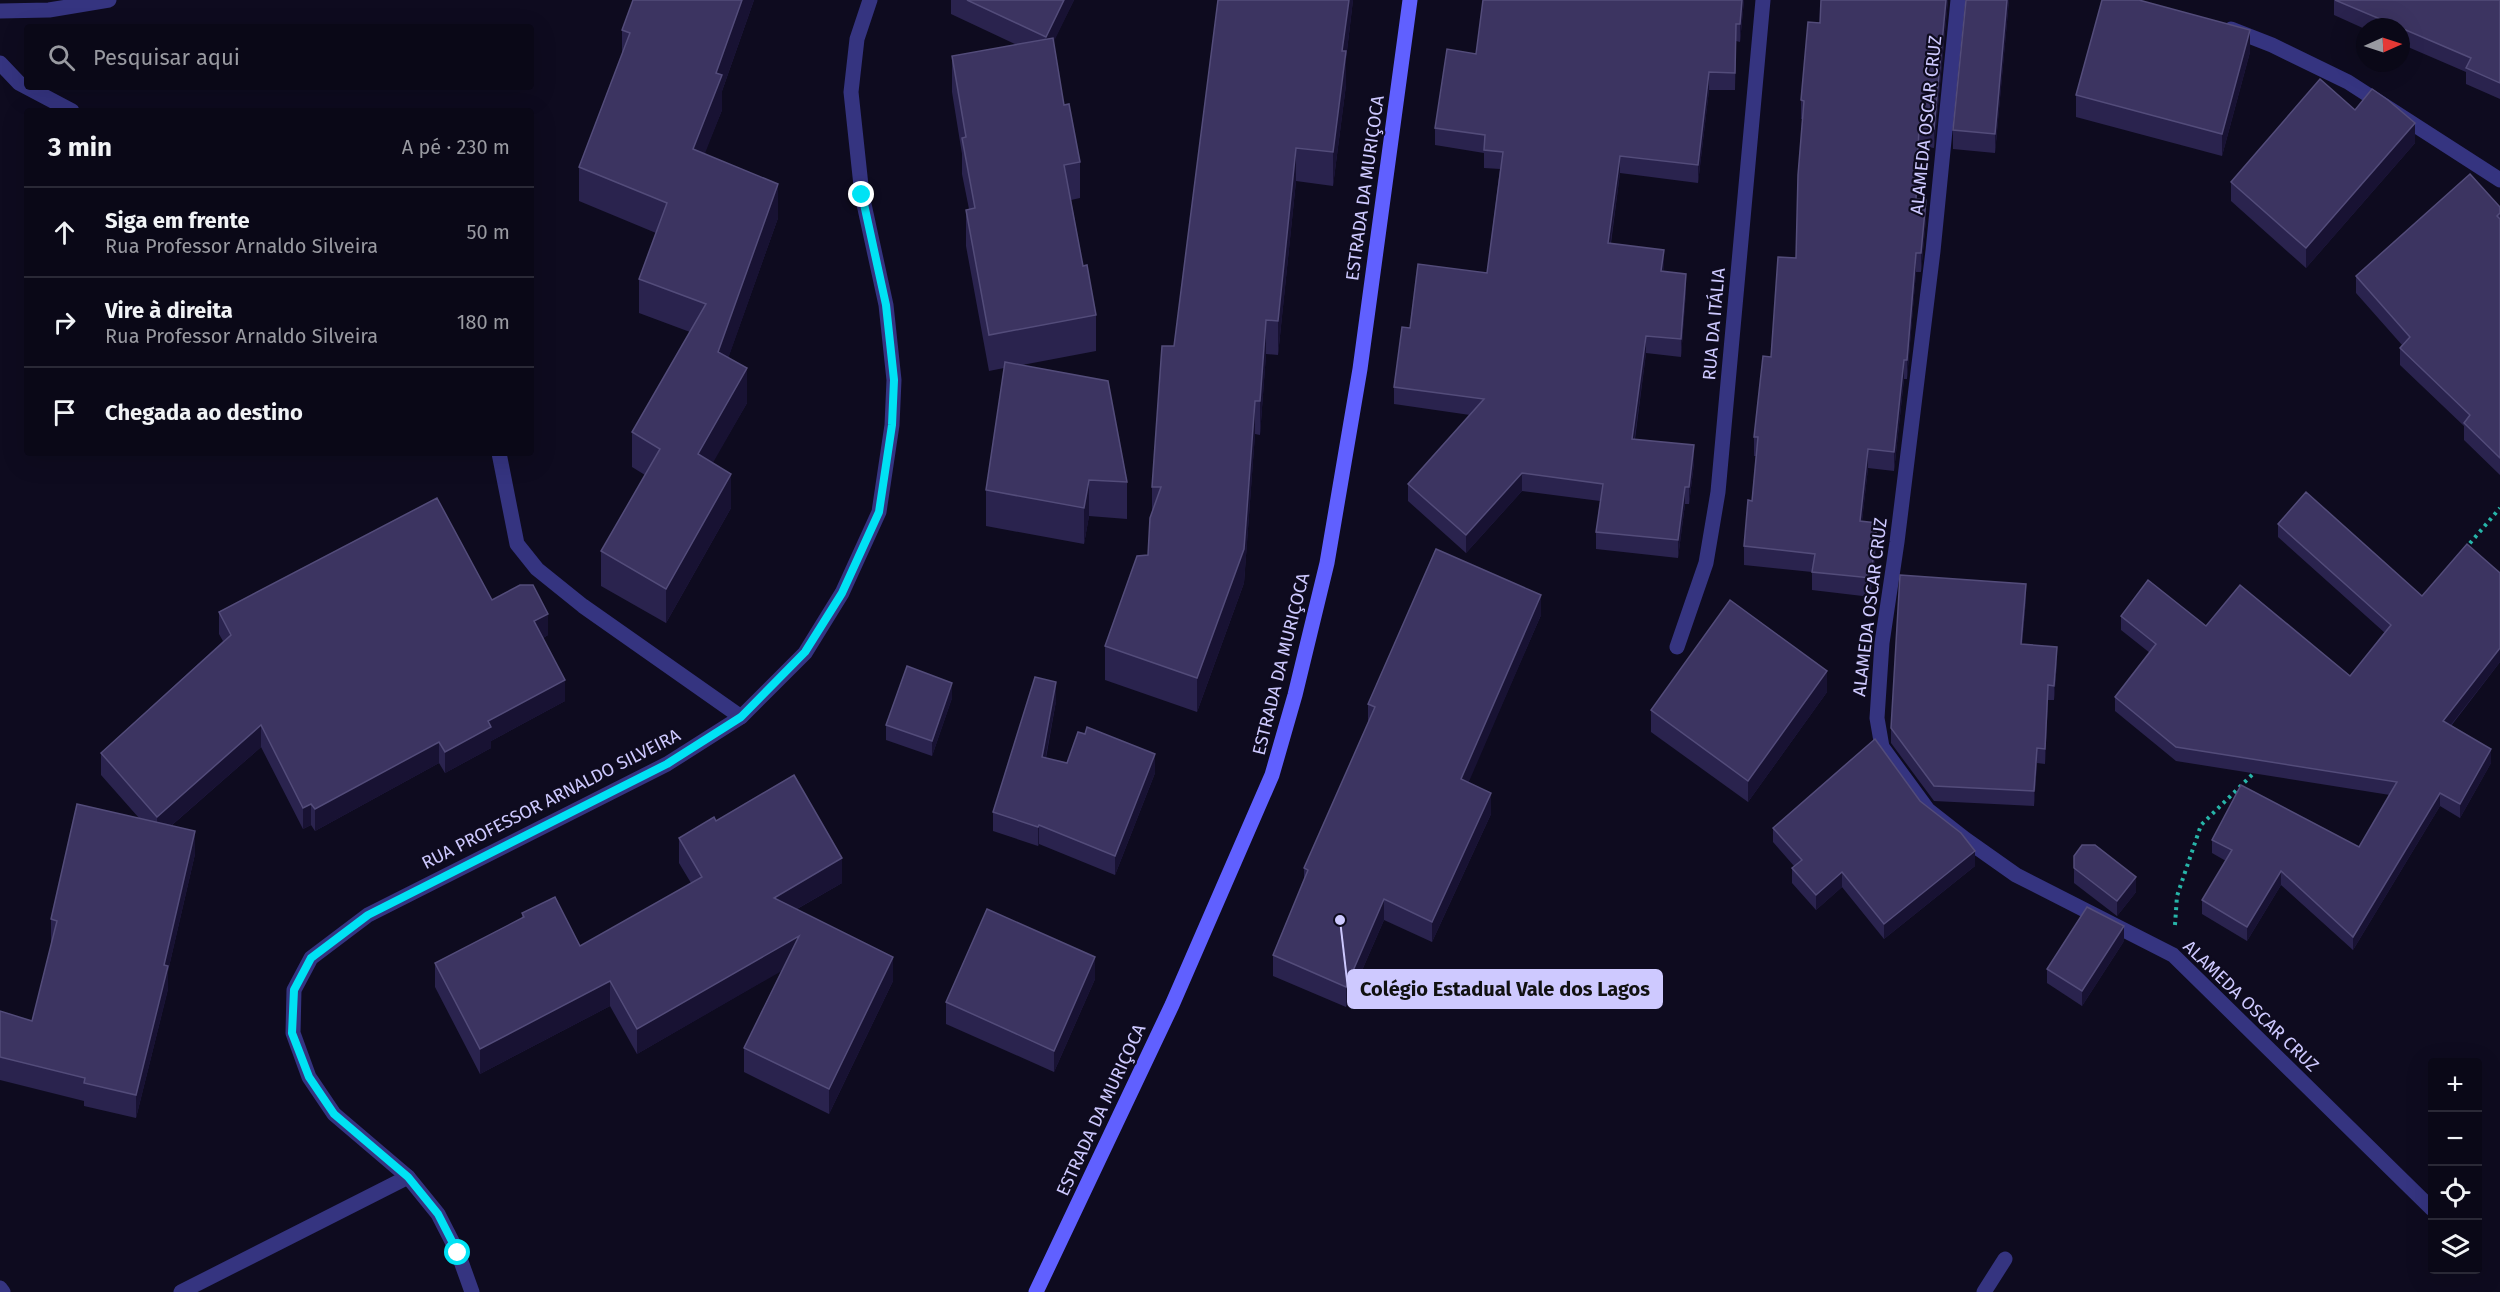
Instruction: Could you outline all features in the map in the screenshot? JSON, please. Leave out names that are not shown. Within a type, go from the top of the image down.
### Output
[{"type":"street","points":[[0,10],[49,10],[109,0]]},
{"type":"street","name":"RUA PROFESSOR ARNALDO SILVEIRA","points":[[472,1292],[458,1253],[438,1214],[408,1177],[334,1114],[309,1077],[292,1033],[294,990],[311,958],[368,915],[667,764],[741,717],[805,652],[842,593],[879,512],[892,425],[894,380],[886,305],[862,195],[851,92],[857,39],[870,0]]},
{"type":"street","name":"ESTRADA DA MURIÇOCA","points":[[1036,1292],[1172,1005],[1276,763],[1295,695],[1329,551],[1360,369],[1410,0]]},
{"type":"street","name":"RUA DA ITÁLIA","points":[[1677,647],[1706,563],[1718,492],[1763,0]]},
{"type":"street","name":"ALAMEDA OSCAR CRUZ","points":[[1958,0],[1932,262],[1882,643],[1877,718],[1882,747],[1928,810],[1965,839],[2016,875],[2173,955],[2428,1204]]},
{"type":"street","points":[[2215,24],[2272,45],[2348,82],[2500,180]]},
{"type":"street","points":[[0,63],[24,86]]},
{"type":"street","points":[[32,90],[66,108]]},
{"type":"street","points":[[500,456],[517,544],[537,569],[583,606],[741,717]]},
{"type":"street","points":[[181,1292],[408,1177]]},
{"type":"street","points":[[1983,1292],[2005,1259]]},
{"type":"street","points":[[0,1288],[3,1292]]},
{"type":"path","points":[[2460,555],[2500,508]]},
{"type":"path","points":[[2173,955],[2177,896],[2201,825],[2259,768]]},
{"type":"building","points":[[633,0],[742,0],[716,73],[722,75],[693,149],[778,184],[718,352],[747,368],[698,454],[731,474],[666,589],[601,551],[660,449],[632,432],[706,304],[639,279],[667,203],[579,167],[630,33],[622,30]]},
{"type":"building","points":[[967,0],[1064,0],[1046,37]]},
{"type":"building","points":[[1218,0],[1349,0],[1342,51],[1346,51],[1333,152],[1296,148],[1278,321],[1266,320],[1260,401],[1255,401],[1244,549],[1197,678],[1105,646],[1137,556],[1148,555],[1150,518],[1161,487],[1152,487],[1162,346],[1174,346]]},
{"type":"building","points":[[1483,0],[1742,0],[1740,24],[1736,24],[1735,73],[1709,72],[1698,165],[1620,156],[1608,243],[1664,250],[1661,271],[1686,274],[1681,339],[1646,336],[1632,439],[1694,445],[1689,487],[1685,487],[1678,540],[1596,532],[1603,484],[1522,473],[1466,535],[1408,484],[1484,399],[1394,387],[1402,327],[1410,328],[1418,264],[1487,273],[1503,152],[1484,150],[1485,135],[1435,128],[1447,49],[1476,54]]},
{"type":"building","points":[[1821,0],[1946,0],[1934,129],[1919,127],[1916,199],[1926,200],[1921,253],[1916,253],[1907,360],[1904,360],[1894,452],[1868,449],[1860,521],[1877,523],[1871,578],[1812,572],[1815,554],[1744,546],[1748,500],[1752,501],[1758,437],[1754,437],[1763,356],[1771,357],[1778,257],[1796,258],[1798,175],[1804,101],[1801,100],[1808,22],[1820,23]]},
{"type":"building","points":[[1966,0],[2007,0],[1995,134],[1953,130]]},
{"type":"building","points":[[2102,0],[2139,0],[2250,30],[2222,134],[2076,95]]},
{"type":"building","points":[[2335,0],[2500,0],[2500,83],[2466,68],[2471,58],[2410,32],[2410,18],[2378,18]]},
{"type":"building","points":[[1053,38],[1064,105],[1069,104],[1080,162],[1064,165],[1083,266],[1087,265],[1096,315],[989,335],[966,210],[975,208],[962,138],[966,137],[952,56]]},
{"type":"building","points":[[2320,79],[2355,110],[2372,89],[2415,123],[2306,248],[2231,182]]},
{"type":"building","points":[[2470,174],[2500,207],[2500,213],[2497,216],[2500,219],[2500,458],[2464,423],[2470,415],[2400,348],[2410,337],[2356,276]]},
{"type":"building","points":[[1005,362],[1108,381],[1127,482],[1089,480],[1084,508],[986,490]]},
{"type":"building","points":[[2306,492],[2422,596],[2467,544],[2500,573],[2500,648],[2443,721],[2491,749],[2460,804],[2440,793],[2353,937],[2281,871],[2247,927],[2202,900],[2232,850],[2212,840],[2241,785],[2359,847],[2397,782],[2176,747],[2115,697],[2156,644],[2121,616],[2148,580],[2206,626],[2240,585],[2350,676],[2391,625],[2278,524]]},
{"type":"building","points":[[437,498],[492,600],[520,585],[533,585],[548,614],[534,621],[565,680],[488,721],[491,727],[445,752],[439,742],[315,809],[311,804],[303,808],[261,725],[157,817],[101,753],[231,635],[219,612]]},
{"type":"building","points":[[1436,549],[1541,595],[1461,779],[1491,793],[1432,922],[1384,899],[1346,987],[1273,955],[1308,870],[1304,868],[1375,707],[1368,704]]},
{"type":"building","points":[[1900,575],[2026,584],[2021,644],[2057,647],[2054,686],[2048,685],[2045,749],[2037,748],[2034,791],[1934,786],[1891,728]]},
{"type":"building","points":[[1730,600],[1827,671],[1748,781],[1651,710]]},
{"type":"building","points":[[907,666],[952,683],[932,741],[886,725]]},
{"type":"building","points":[[1035,677],[1056,682],[1042,757],[1067,763],[1078,732],[1085,734],[1087,727],[1155,754],[1115,856],[1039,825],[1038,827],[993,812]]},
{"type":"building","points":[[1875,739],[1920,801],[1961,833],[1975,851],[1884,924],[1842,872],[1816,895],[1792,868],[1802,860],[1773,828]]},
{"type":"building","points":[[794,775],[842,858],[774,898],[893,957],[829,1089],[744,1048],[799,936],[637,1029],[610,981],[480,1049],[435,963],[524,917],[522,913],[555,897],[580,946],[702,877],[679,838],[714,817],[716,821]]},
{"type":"building","points":[[77,804],[195,831],[164,965],[168,966],[136,1095],[84,1083],[85,1078],[0,1057],[0,1011],[32,1021],[57,921],[51,919]]},
{"type":"building","points":[[2082,845],[2095,845],[2136,877],[2117,901],[2074,868],[2074,856]]},
{"type":"building","points":[[2087,907],[2124,926],[2082,991],[2047,969]]},
{"type":"building","points":[[987,909],[1095,957],[1054,1051],[946,1002]]},
{"type":"place","name":"Colégio Estadual Vale dos Lagos","points":[[1340,920]]},
{"type":"route","points":[[458,1253],[438,1214],[408,1177],[334,1114],[309,1077],[292,1033],[294,990],[311,958],[368,915],[667,764],[741,717],[805,652],[842,593],[879,512],[892,425],[894,380],[886,305],[862,195]]}]
